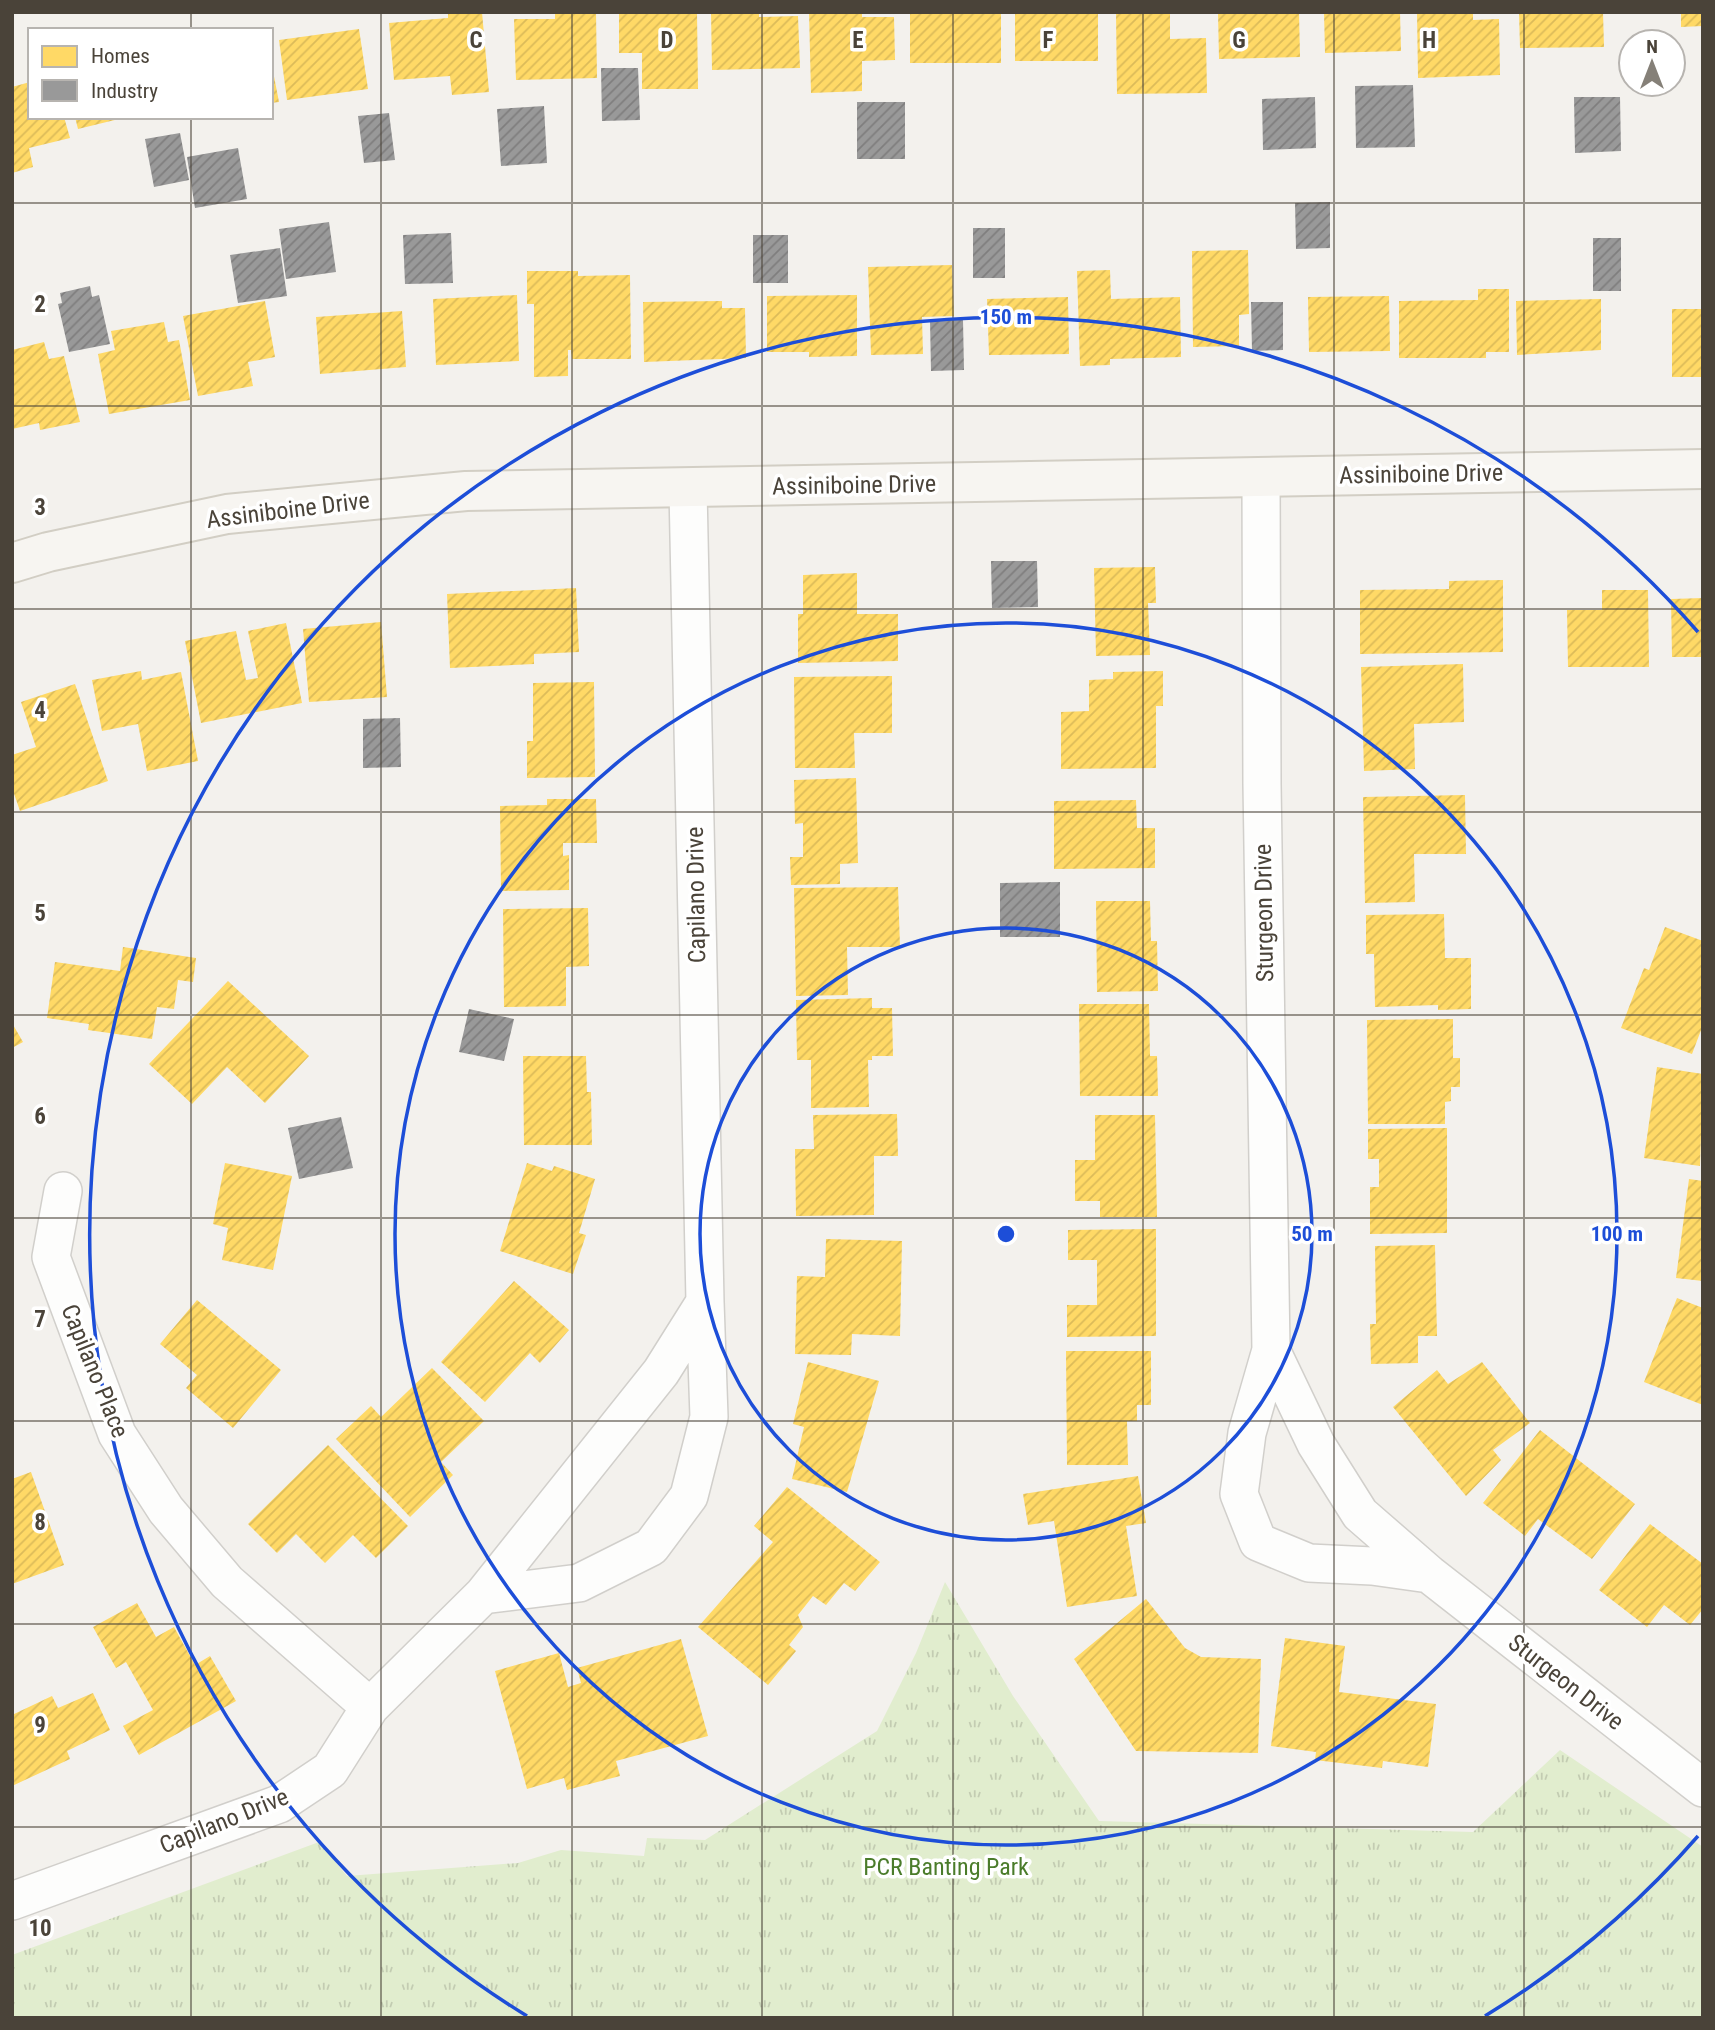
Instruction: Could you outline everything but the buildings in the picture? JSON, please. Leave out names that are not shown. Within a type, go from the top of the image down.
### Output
[{"type":"street","name":"Assiniboine Drive","points":[[12,563],[48,552],[227,514],[466,491],[1703,469]]},
{"type":"street","name":"Sturgeon Drive","points":[[1261,477],[1262,784],[1271,1350],[1247,1433],[1239,1494],[1258,1542],[1309,1563],[1372,1566],[1429,1574]]},
{"type":"street","name":"Capilano Drive","points":[[483,1595],[579,1583],[651,1547],[689,1496],[709,1417],[688,489]]},
{"type":"street","name":"Capilano Place","points":[[63,1191],[51,1257],[117,1434],[166,1510],[227,1582],[370,1707]]},
{"type":"street","name":"Capilano Drive","points":[[12,1901],[279,1804],[330,1770],[370,1707],[483,1595],[661,1373],[705,1302]]},
{"type":"street","name":"Sturgeon Drive","points":[[1271,1350],[1316,1444],[1360,1514],[1429,1574],[1700,1781]]},
{"type":"green space","name":"PCR Banting Park","points":[[945,1582],[1013,1696],[1099,1821],[1473,1832],[1560,1750],[1703,1847],[1703,2018],[12,2018],[12,1955],[319,1842],[347,1876],[518,1863],[561,1850],[644,1856],[647,1838],[705,1840],[877,1731],[916,1653]]}]
